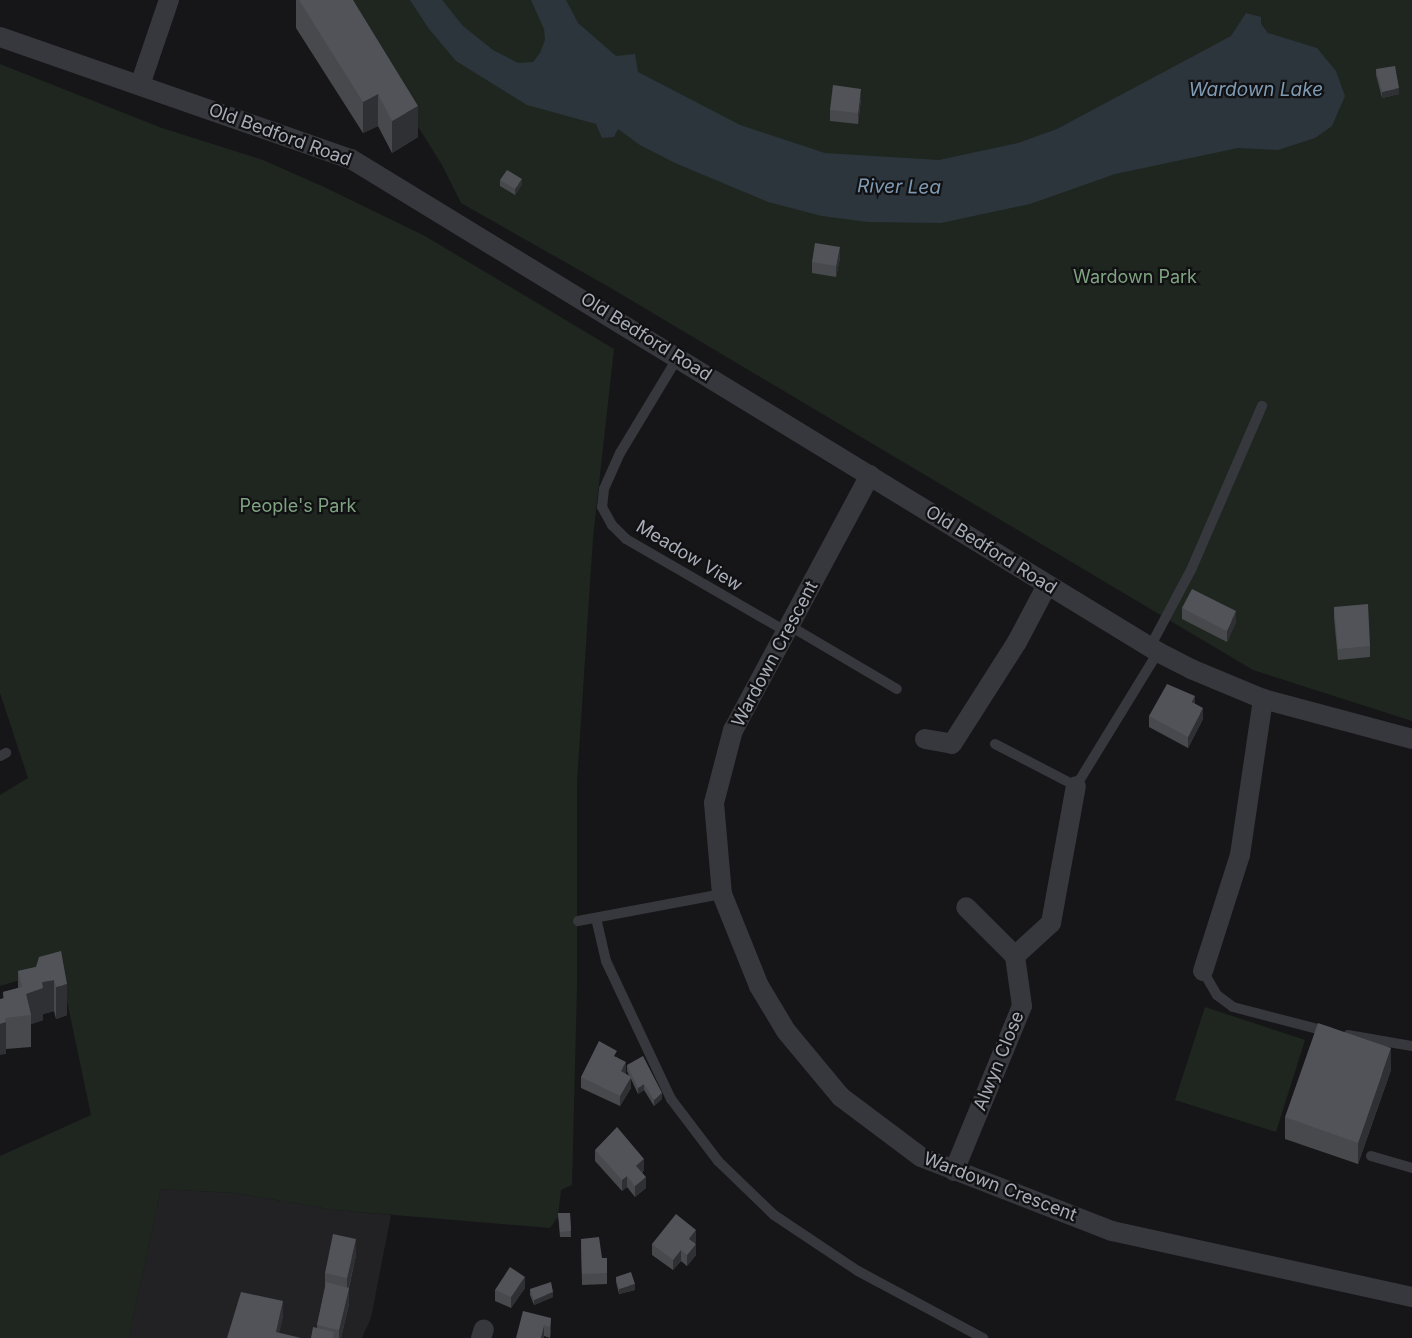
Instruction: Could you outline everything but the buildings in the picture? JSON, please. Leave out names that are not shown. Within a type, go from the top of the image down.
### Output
[{"type":"street","points":[[140,85],[169,0]]},
{"type":"street","name":"Old Bedford Road","points":[[0,37],[352,159],[1154,649],[1191,669],[1263,699],[1412,739]]},
{"type":"street","name":"Wardown Crescent","points":[[870,475],[789,629],[733,730],[714,803],[722,894],[759,986],[786,1031],[841,1096],[868,1120],[921,1157],[1112,1231],[1412,1297]]},
{"type":"street","points":[[925,739],[952,744],[1018,642],[1047,585]]},
{"type":"street","points":[[1203,971],[1240,855],[1263,699]]},
{"type":"street","points":[[966,907],[1015,956],[1051,923],[1076,786]]},
{"type":"street","name":"Alwyn Close","points":[[954,1171],[1022,1006],[1015,956]]},
{"type":"lane","name":"Meadow View","points":[[678,357],[620,453],[604,489],[602,507],[612,525],[626,539],[897,689]]},
{"type":"lane","points":[[995,744],[1076,786],[1154,649],[1194,563],[1262,406]]},
{"type":"lane","points":[[578,921],[722,894]]},
{"type":"lane","points":[[596,918],[606,961],[670,1099],[718,1161],[774,1215],[858,1271],[983,1338]]},
{"type":"lane","points":[[1203,971],[1218,995],[1234,1007],[1332,1033],[1412,1046]]},
{"type":"lane","points":[[1371,1156],[1412,1168]]},
{"type":"shaded area","points":[[161,1189],[234,1193],[335,1210],[391,1215],[371,1318],[362,1338],[129,1338]]},
{"type":"green space","name":"Wardown Park","points":[[339,0],[1412,0],[1412,721],[1253,670],[609,287],[461,203],[442,165]]},
{"type":"green space","name":"People's Park","points":[[0,64],[162,128],[263,160],[324,187],[425,236],[614,349],[593,538],[577,782],[577,988],[572,1185],[561,1190],[558,1217],[550,1228],[335,1210],[234,1193],[161,1189],[129,1338],[0,1338],[0,1156],[91,1115],[60,968],[0,986],[0,795],[28,778],[0,693]]},
{"type":"green space","points":[[1205,1007],[1305,1040],[1276,1132],[1175,1100]]},
{"type":"water","name":"Wardown Lake","points":[[410,0],[442,0],[463,26],[493,50],[518,63],[533,62],[540,53],[545,40],[544,29],[531,0],[566,0],[578,23],[616,56],[635,54],[638,72],[740,125],[825,153],[939,160],[1018,143],[1057,129],[1231,36],[1246,13],[1261,17],[1261,24],[1268,33],[1317,48],[1336,71],[1345,96],[1332,126],[1315,138],[1278,150],[1238,148],[1115,174],[1030,204],[941,223],[868,222],[822,216],[768,202],[675,163],[640,145],[618,129],[614,137],[602,138],[596,124],[527,105],[456,61],[429,29]]},
{"type":"water label","name":"River Lea","points":[[899,187]]}]
